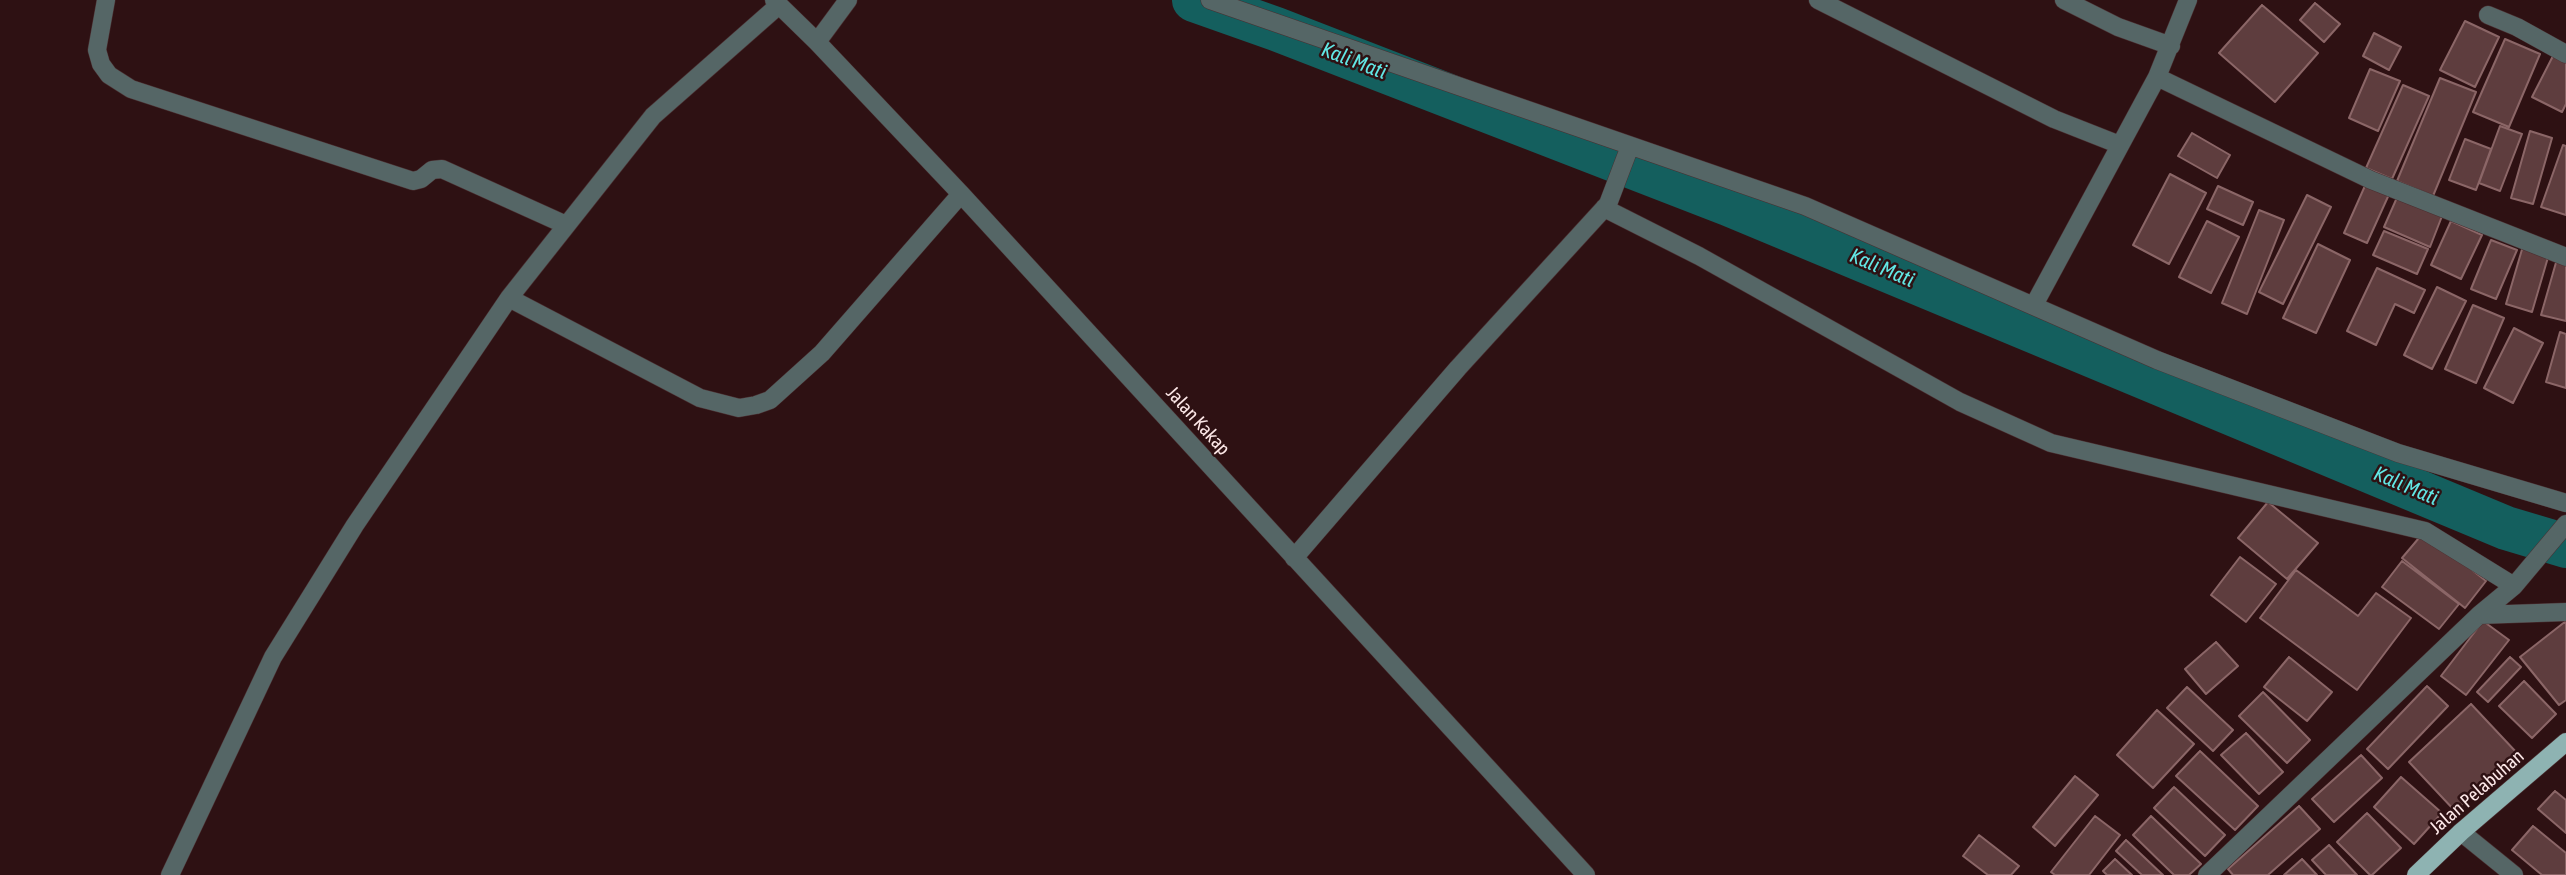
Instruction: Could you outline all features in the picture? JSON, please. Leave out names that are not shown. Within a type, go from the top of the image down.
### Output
[{"type":"main road","name":"Jalan Pelabuhan","points":[[2416,875],[2461,832],[2566,742]]},
{"type":"street","points":[[106,0],[97,50],[101,64],[109,75],[131,89],[413,181],[435,169],[442,169],[566,225]]},
{"type":"street","points":[[817,42],[848,0]]},
{"type":"street","points":[[1210,0],[1627,151],[1805,206],[2157,360],[2398,453],[2566,503]]},
{"type":"street","points":[[1818,0],[2054,119],[2120,145]]},
{"type":"street","points":[[1849,16],[1859,0]]},
{"type":"street","points":[[2064,0],[2118,27],[2171,46]]},
{"type":"street","points":[[2035,305],[2157,77],[2188,0]]},
{"type":"street","points":[[170,875],[273,657],[355,525],[509,298],[653,116],[776,2]]},
{"type":"street","name":"Jalan Kakap","points":[[776,2],[961,194],[1586,875]]},
{"type":"street","points":[[2488,15],[2517,27],[2566,54]]},
{"type":"street","points":[[2157,77],[2371,180],[2566,257]]},
{"type":"street","points":[[1294,558],[1458,368],[1607,204],[1627,151]]},
{"type":"street","points":[[509,298],[700,398],[739,408],[756,405],[770,400],[822,353],[961,194]]},
{"type":"street","points":[[1607,204],[1960,402],[2051,443],[2425,531],[2514,586]]},
{"type":"street","points":[[2207,875],[2479,615],[2514,586],[2563,528]]},
{"type":"street","points":[[2479,615],[2566,612]]},
{"type":"street","points":[[2461,832],[2514,875]]},
{"type":"building","points":[[2315,3],[2340,24],[2324,42],[2300,20]]},
{"type":"building","points":[[2262,5],[2318,53],[2275,102],[2219,53]]},
{"type":"building","points":[[2465,21],[2499,37],[2475,87],[2440,70]]},
{"type":"building","points":[[2374,33],[2401,47],[2389,70],[2363,56]]},
{"type":"building","points":[[2505,39],[2540,54],[2509,127],[2473,112]]},
{"type":"building","points":[[2555,52],[2566,57],[2566,104],[2562,112],[2532,97]]},
{"type":"building","points":[[2370,69],[2400,81],[2378,131],[2349,118]]},
{"type":"building","points":[[2440,78],[2476,92],[2433,196],[2397,181]]},
{"type":"building","points":[[2403,85],[2429,96],[2392,179],[2366,168]]},
{"type":"building","points":[[2500,126],[2522,134],[2500,191],[2479,183]]},
{"type":"building","points":[[2530,131],[2552,138],[2533,204],[2511,198]]},
{"type":"building","points":[[2192,133],[2230,155],[2217,178],[2178,156]]},
{"type":"building","points":[[2465,139],[2491,149],[2476,190],[2449,180]]},
{"type":"building","points":[[2563,145],[2566,146],[2566,215],[2541,207]]},
{"type":"building","points":[[2170,174],[2206,193],[2169,264],[2133,245]]},
{"type":"building","points":[[2368,179],[2391,190],[2367,243],[2344,233]]},
{"type":"building","points":[[2218,186],[2253,202],[2243,225],[2207,209]]},
{"type":"building","points":[[2399,193],[2444,211],[2430,247],[2384,227]]},
{"type":"building","points":[[2307,195],[2331,207],[2283,304],[2259,292]]},
{"type":"building","points":[[2259,210],[2284,220],[2247,314],[2222,303]]},
{"type":"building","points":[[2207,221],[2239,237],[2211,293],[2179,277]]},
{"type":"building","points":[[2451,221],[2482,235],[2461,279],[2431,265]]},
{"type":"building","points":[[2384,231],[2428,249],[2417,274],[2373,255]]},
{"type":"building","points":[[2491,240],[2517,250],[2496,299],[2471,289]]},
{"type":"building","points":[[2318,244],[2350,260],[2316,333],[2283,318]]},
{"type":"building","points":[[2523,246],[2549,254],[2532,312],[2506,304]]},
{"type":"building","points":[[2557,259],[2566,261],[2566,321],[2541,315]]},
{"type":"building","points":[[2377,268],[2425,290],[2414,313],[2395,304],[2376,345],[2347,331]]},
{"type":"building","points":[[2437,287],[2466,301],[2432,369],[2404,355]]},
{"type":"building","points":[[2473,305],[2504,318],[2476,383],[2445,369]]},
{"type":"building","points":[[2514,328],[2543,343],[2513,403],[2484,388]]},
{"type":"building","points":[[2560,332],[2566,334],[2566,388],[2546,382]]},
{"type":"building","points":[[2268,502],[2318,543],[2287,579],[2238,538]]},
{"type":"building","points":[[2424,532],[2486,581],[2465,608],[2402,558]]},
{"type":"building","points":[[2240,557],[2276,584],[2246,622],[2211,595]]},
{"type":"building","points":[[2402,561],[2459,604],[2439,629],[2382,587]]},
{"type":"building","points":[[2296,570],[2358,616],[2376,593],[2411,618],[2357,690],[2260,618]]},
{"type":"building","points":[[2483,621],[2509,640],[2466,695],[2441,676]]},
{"type":"building","points":[[2566,621],[2566,700],[2559,705],[2520,657]]},
{"type":"building","points":[[2216,642],[2238,666],[2206,694],[2185,669]]},
{"type":"building","points":[[2289,657],[2332,692],[2307,721],[2264,687]]},
{"type":"building","points":[[2510,657],[2521,667],[2488,702],[2477,692]]},
{"type":"building","points":[[2524,681],[2556,714],[2532,738],[2499,706]]},
{"type":"building","points":[[2427,686],[2448,706],[2388,769],[2367,749]]},
{"type":"building","points":[[2187,687],[2233,730],[2213,751],[2167,708]]},
{"type":"building","points":[[2263,692],[2310,740],[2287,763],[2239,716]]},
{"type":"building","points":[[2471,704],[2517,753],[2455,811],[2409,762]]},
{"type":"building","points":[[2157,710],[2194,744],[2153,788],[2117,755]]},
{"type":"building","points":[[2246,733],[2283,772],[2259,794],[2221,755]]},
{"type":"building","points":[[2200,751],[2258,806],[2235,830],[2176,776]]},
{"type":"building","points":[[2361,755],[2382,778],[2334,822],[2312,799]]},
{"type":"building","points":[[2075,776],[2098,795],[2055,846],[2033,827]]},
{"type":"building","points":[[2401,777],[2442,813],[2414,844],[2374,807]]},
{"type":"building","points":[[2174,787],[2225,835],[2205,856],[2154,808]]},
{"type":"building","points":[[2555,791],[2566,800],[2566,833],[2538,809]]},
{"type":"building","points":[[2299,806],[2320,829],[2268,875],[2233,875],[2228,869]]},
{"type":"building","points":[[2367,813],[2401,848],[2372,875],[2337,842]]},
{"type":"building","points":[[2095,816],[2120,835],[2089,875],[2055,875],[2051,872]]},
{"type":"building","points":[[2151,816],[2201,864],[2189,875],[2174,875],[2133,835]]},
{"type":"building","points":[[2533,826],[2566,853],[2566,875],[2542,875],[2512,850]]},
{"type":"building","points":[[1979,835],[2019,866],[2011,875],[1988,875],[1963,856]]},
{"type":"building","points":[[2126,840],[2163,875],[2142,875],[2116,851]]},
{"type":"building","points":[[2329,845],[2357,875],[2326,875],[2312,860]]},
{"type":"building","points":[[2115,859],[2132,875],[2107,875],[2103,871]]},
{"type":"building","points":[[2302,859],[2317,875],[2284,875]]},
{"type":"waterway","name":"Kali Mati","points":[[1194,0],[1276,29],[1728,204],[2506,528],[2566,546]]}]
